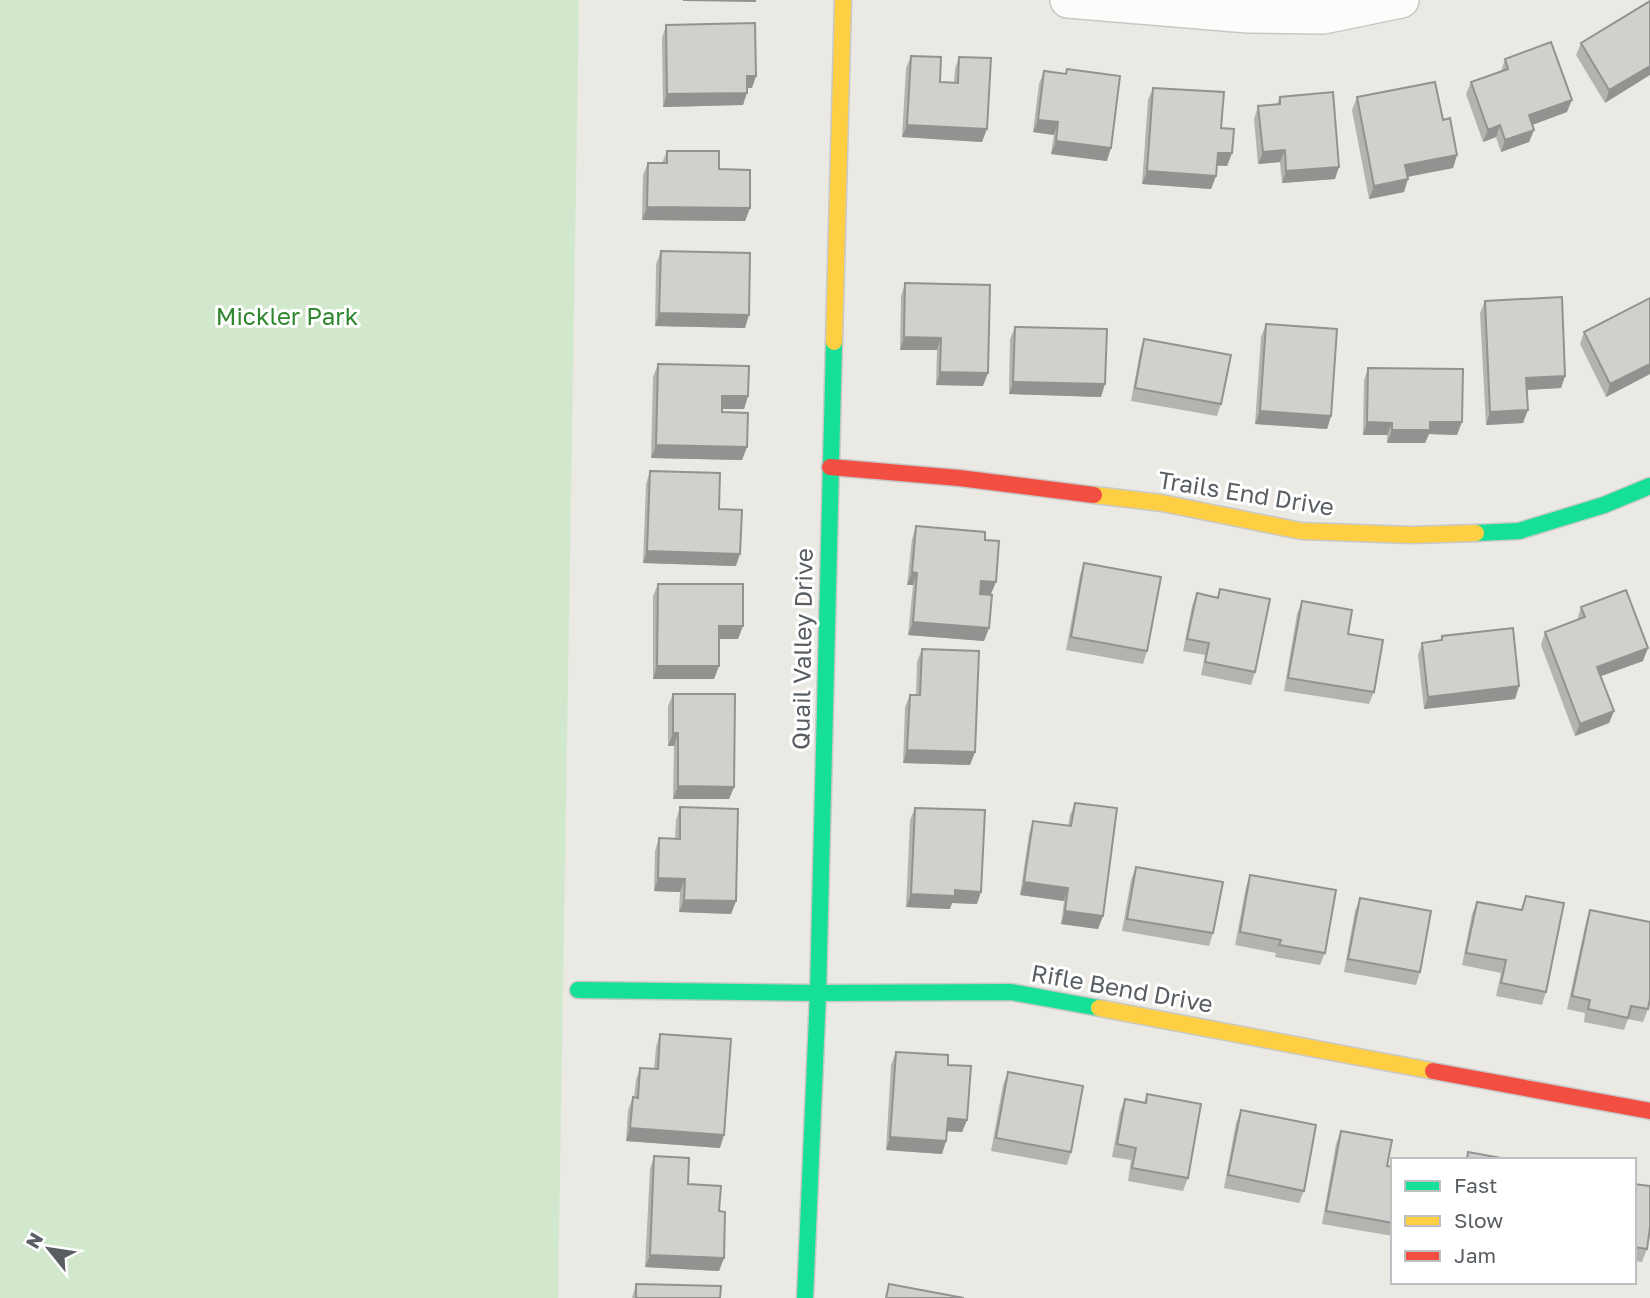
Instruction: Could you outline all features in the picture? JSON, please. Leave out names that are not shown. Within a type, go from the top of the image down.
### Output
[{"type":"street","name":"Quail Valley Drive","points":[[805,1298],[818,993],[843,0]]},
{"type":"street","points":[[1068,0],[1248,15],[1323,16],[1401,0]]},
{"type":"street","name":"Trails End Drive","points":[[830,467],[960,478],[1162,503],[1301,531],[1412,535],[1519,531],[1604,505],[1650,486]]},
{"type":"street","name":"Rifle Bend Drive","points":[[578,990],[1011,992],[1650,1111]]},
{"type":"green space","name":"Mickler Park","points":[[0,0],[579,0],[558,1298],[0,1298]]},
{"type":"building","points":[[1650,1],[1650,66],[1609,90],[1581,43]]},
{"type":"building","points":[[755,23],[756,76],[747,76],[747,93],[667,94],[666,25]]},
{"type":"building","points":[[1551,42],[1572,100],[1529,115],[1534,130],[1505,140],[1500,125],[1488,130],[1471,82],[1508,69],[1505,59]]},
{"type":"building","points":[[911,56],[941,57],[940,82],[958,83],[959,57],[991,58],[987,129],[907,125]]},
{"type":"building","points":[[1067,69],[1120,76],[1111,148],[1056,141],[1058,122],[1038,120],[1044,71],[1066,74]]},
{"type":"building","points":[[1435,82],[1443,120],[1450,118],[1457,155],[1405,165],[1408,179],[1374,186],[1357,97]]},
{"type":"building","points":[[1153,88],[1224,92],[1221,128],[1234,129],[1232,153],[1218,153],[1216,176],[1147,171]]},
{"type":"building","points":[[1333,92],[1339,167],[1286,171],[1285,150],[1263,152],[1258,106],[1280,104],[1280,97]]},
{"type":"building","points":[[667,151],[719,151],[719,169],[750,170],[750,208],[647,207],[648,163],[667,163]]},
{"type":"building","points":[[661,251],[750,253],[749,315],[659,313]]},
{"type":"building","points":[[905,283],[990,285],[988,373],[940,372],[941,338],[904,337]]},
{"type":"building","points":[[1562,297],[1565,376],[1526,378],[1528,410],[1490,412],[1485,301]]},
{"type":"building","points":[[1650,298],[1650,364],[1610,384],[1584,332]]},
{"type":"building","points":[[1266,324],[1337,329],[1331,416],[1260,411]]},
{"type":"building","points":[[1015,327],[1107,329],[1105,384],[1013,382]]},
{"type":"building","points":[[1144,339],[1231,355],[1221,404],[1135,388]]},
{"type":"building","points":[[658,364],[749,366],[748,396],[722,396],[722,412],[748,413],[747,447],[656,445]]},
{"type":"building","points":[[1368,368],[1463,369],[1462,422],[1430,422],[1430,430],[1392,430],[1392,423],[1367,422]]},
{"type":"building","points":[[650,471],[720,473],[719,509],[742,510],[740,554],[647,551]]},
{"type":"building","points":[[916,526],[985,532],[985,540],[999,541],[996,582],[981,581],[980,594],[992,595],[989,628],[913,622],[917,573],[912,572]]},
{"type":"building","points":[[1084,563],[1161,577],[1147,651],[1071,637]]},
{"type":"building","points":[[658,584],[743,584],[743,626],[719,626],[719,666],[657,666]]},
{"type":"building","points":[[1220,589],[1270,599],[1255,672],[1205,662],[1209,643],[1187,639],[1197,593],[1218,598]]},
{"type":"building","points":[[1626,590],[1648,648],[1597,667],[1614,711],[1580,724],[1545,632],[1585,617],[1581,607]]},
{"type":"building","points":[[1302,601],[1352,610],[1348,634],[1383,640],[1374,692],[1288,678]]},
{"type":"building","points":[[1513,628],[1519,686],[1428,697],[1422,643],[1442,640],[1442,636]]},
{"type":"building","points":[[922,649],[979,651],[975,752],[907,750],[910,695],[920,695]]},
{"type":"building","points":[[673,694],[735,694],[734,787],[678,786],[678,733],[673,733]]},
{"type":"building","points":[[1075,803],[1117,808],[1103,916],[1065,911],[1068,888],[1024,882],[1033,821],[1071,826]]},
{"type":"building","points":[[680,807],[738,809],[736,901],[684,900],[685,879],[658,878],[659,838],[680,839]]},
{"type":"building","points":[[915,808],[985,810],[981,892],[955,890],[955,896],[911,894]]},
{"type":"building","points":[[1136,867],[1223,882],[1213,933],[1127,919]]},
{"type":"building","points":[[1250,875],[1336,890],[1325,953],[1279,945],[1281,940],[1240,932]]},
{"type":"building","points":[[1526,896],[1564,903],[1546,992],[1501,983],[1506,960],[1466,953],[1477,902],[1522,910]]},
{"type":"building","points":[[1360,898],[1431,911],[1420,972],[1348,959]]},
{"type":"building","points":[[1590,910],[1650,922],[1648,1009],[1631,1006],[1628,1018],[1588,1009],[1590,1000],[1572,996]]},
{"type":"building","points":[[660,1034],[731,1039],[724,1135],[630,1128],[633,1097],[638,1098],[640,1068],[658,1069]]},
{"type":"building","points":[[896,1052],[948,1055],[948,1065],[971,1066],[967,1120],[948,1118],[946,1141],[890,1137]]},
{"type":"building","points":[[1008,1072],[1083,1086],[1071,1152],[996,1138]]},
{"type":"building","points":[[1147,1094],[1201,1104],[1188,1178],[1132,1168],[1136,1148],[1117,1144],[1125,1099],[1146,1103]]},
{"type":"building","points":[[1241,1110],[1316,1125],[1304,1191],[1228,1175]]},
{"type":"building","points":[[1341,1131],[1392,1140],[1387,1166],[1391,1167],[1391,1223],[1326,1211]]},
{"type":"building","points":[[1468,1152],[1501,1158],[1467,1158]]},
{"type":"building","points":[[654,1156],[689,1158],[688,1184],[721,1186],[719,1211],[725,1212],[724,1258],[650,1255]]},
{"type":"building","points":[[1636,1184],[1650,1186],[1647,1249],[1636,1247]]},
{"type":"building","points":[[636,1284],[721,1286],[720,1298],[636,1298]]},
{"type":"building","points":[[889,1284],[964,1298],[886,1298]]},
{"type":"traffic: fast","points":[[805,1298],[818,993],[834,342]]},
{"type":"traffic: fast","points":[[1476,533],[1519,531],[1604,505],[1650,486]]},
{"type":"traffic: fast","points":[[578,990],[1011,992],[1099,1008]]},
{"type":"traffic: slow","points":[[834,342],[843,0]]},
{"type":"traffic: slow","points":[[1094,495],[1162,503],[1301,531],[1412,535],[1476,533]]},
{"type":"traffic: slow","points":[[1099,1008],[1433,1071]]},
{"type":"traffic: jam","points":[[830,467],[959,478],[1094,495]]},
{"type":"traffic: jam","points":[[1433,1071],[1650,1111]]}]
